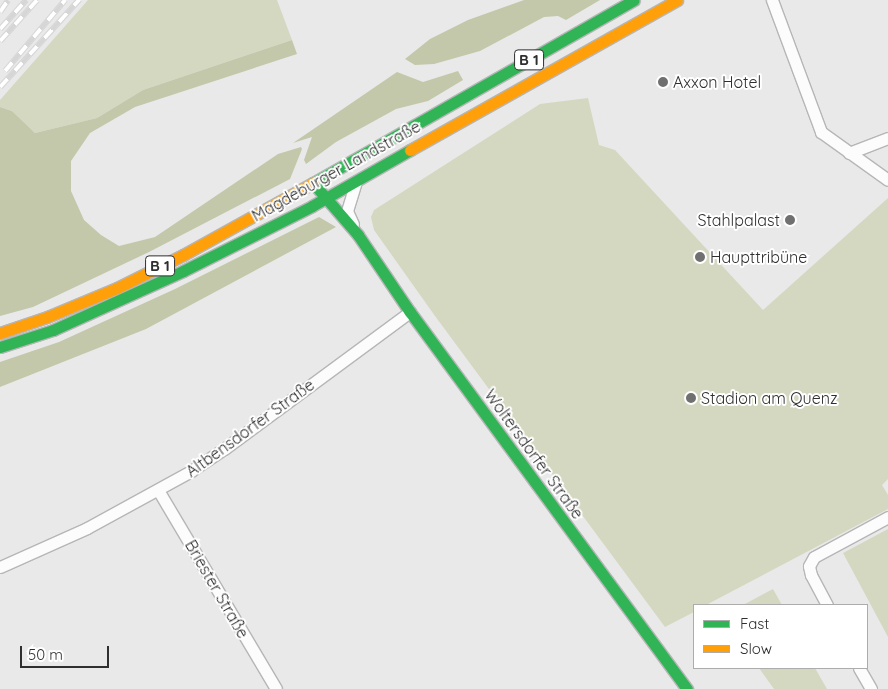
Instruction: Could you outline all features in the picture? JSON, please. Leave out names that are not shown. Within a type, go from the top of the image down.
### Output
[{"type":"main road","name":"Magdeburger Landstraße","points":[[0,333],[47,317],[117,288],[183,255],[372,151],[634,0]]},
{"type":"main road","name":"Magdeburger Landstraße","points":[[0,347],[53,330],[183,271],[356,181],[677,0]]},
{"type":"main road","name":"Woltersdorfer Straße","points":[[313,183],[358,235],[410,312],[687,689]]},
{"type":"street","points":[[772,0],[816,123],[827,138],[888,180]]},
{"type":"street","points":[[849,153],[888,138]]},
{"type":"street","name":"Woltersdorfer Straße","points":[[356,181],[347,211],[358,235]]},
{"type":"street","name":"Altbensdorfer Straße","points":[[0,567],[87,528],[158,490],[224,449],[410,312]]},
{"type":"street","name":"Briester Straße","points":[[158,490],[276,689]]},
{"type":"street","points":[[826,604],[811,575],[809,566],[814,557],[888,517]]},
{"type":"street","points":[[860,669],[870,689]]},
{"type":"green space","points":[[88,0],[277,0],[292,40],[143,90],[97,118],[35,133],[12,111],[0,107],[0,100]]},
{"type":"green space","points":[[524,0],[600,0],[566,20],[558,16],[544,17],[480,51],[434,64],[415,65],[405,59],[430,39],[468,20]]},
{"type":"green space","points":[[292,40],[297,54],[135,107],[90,133],[71,161],[71,191],[84,220],[101,235],[119,246],[155,237],[278,154],[301,147],[302,149],[290,179],[149,252],[33,307],[0,316],[0,107],[12,111],[35,133],[97,118],[143,90]]},
{"type":"green space","points":[[458,71],[463,80],[428,101],[396,109],[336,142],[306,164],[304,160],[312,137],[293,143],[397,72],[423,82]]},
{"type":"green space","name":"Stadion am Quenz","points":[[588,98],[599,145],[615,150],[763,310],[888,198],[888,479],[882,485],[888,495],[888,509],[708,604],[693,604],[693,613],[665,627],[435,316],[374,230],[371,217],[374,210],[540,104]]},
{"type":"green space","points":[[319,217],[336,227],[146,329],[0,387],[0,362],[59,342],[175,289]]},
{"type":"green space","points":[[888,529],[888,637],[843,553]]},
{"type":"green space","points":[[773,589],[781,604],[745,604]]},
{"type":"green space","points":[[760,669],[816,669],[827,689],[774,689]]},
{"type":"railway","points":[[0,12],[8,0]]},
{"type":"railway","points":[[0,29],[26,0]]},
{"type":"railway","points":[[0,41],[37,0]]},
{"type":"railway","points":[[5,71],[65,0]]},
{"type":"railway","points":[[0,87],[79,0]]},
{"type":"traffic: fast","points":[[313,183],[634,0]]},
{"type":"traffic: fast","points":[[0,347],[53,330],[183,271],[312,206],[410,150]]},
{"type":"traffic: fast","points":[[313,183],[358,235],[410,312],[687,689]]},
{"type":"traffic: slow","points":[[410,150],[677,0]]},
{"type":"traffic: slow","points":[[0,333],[47,317],[117,288],[183,255],[313,183]]},
{"type":"place","name":"Axxon Hotel","points":[[663,82]]},
{"type":"place","name":"Stahlpalast","points":[[790,220]]},
{"type":"place","name":"Haupttribüne","points":[[700,257]]},
{"type":"place","name":"Stadion am Quenz","points":[[691,398]]}]
